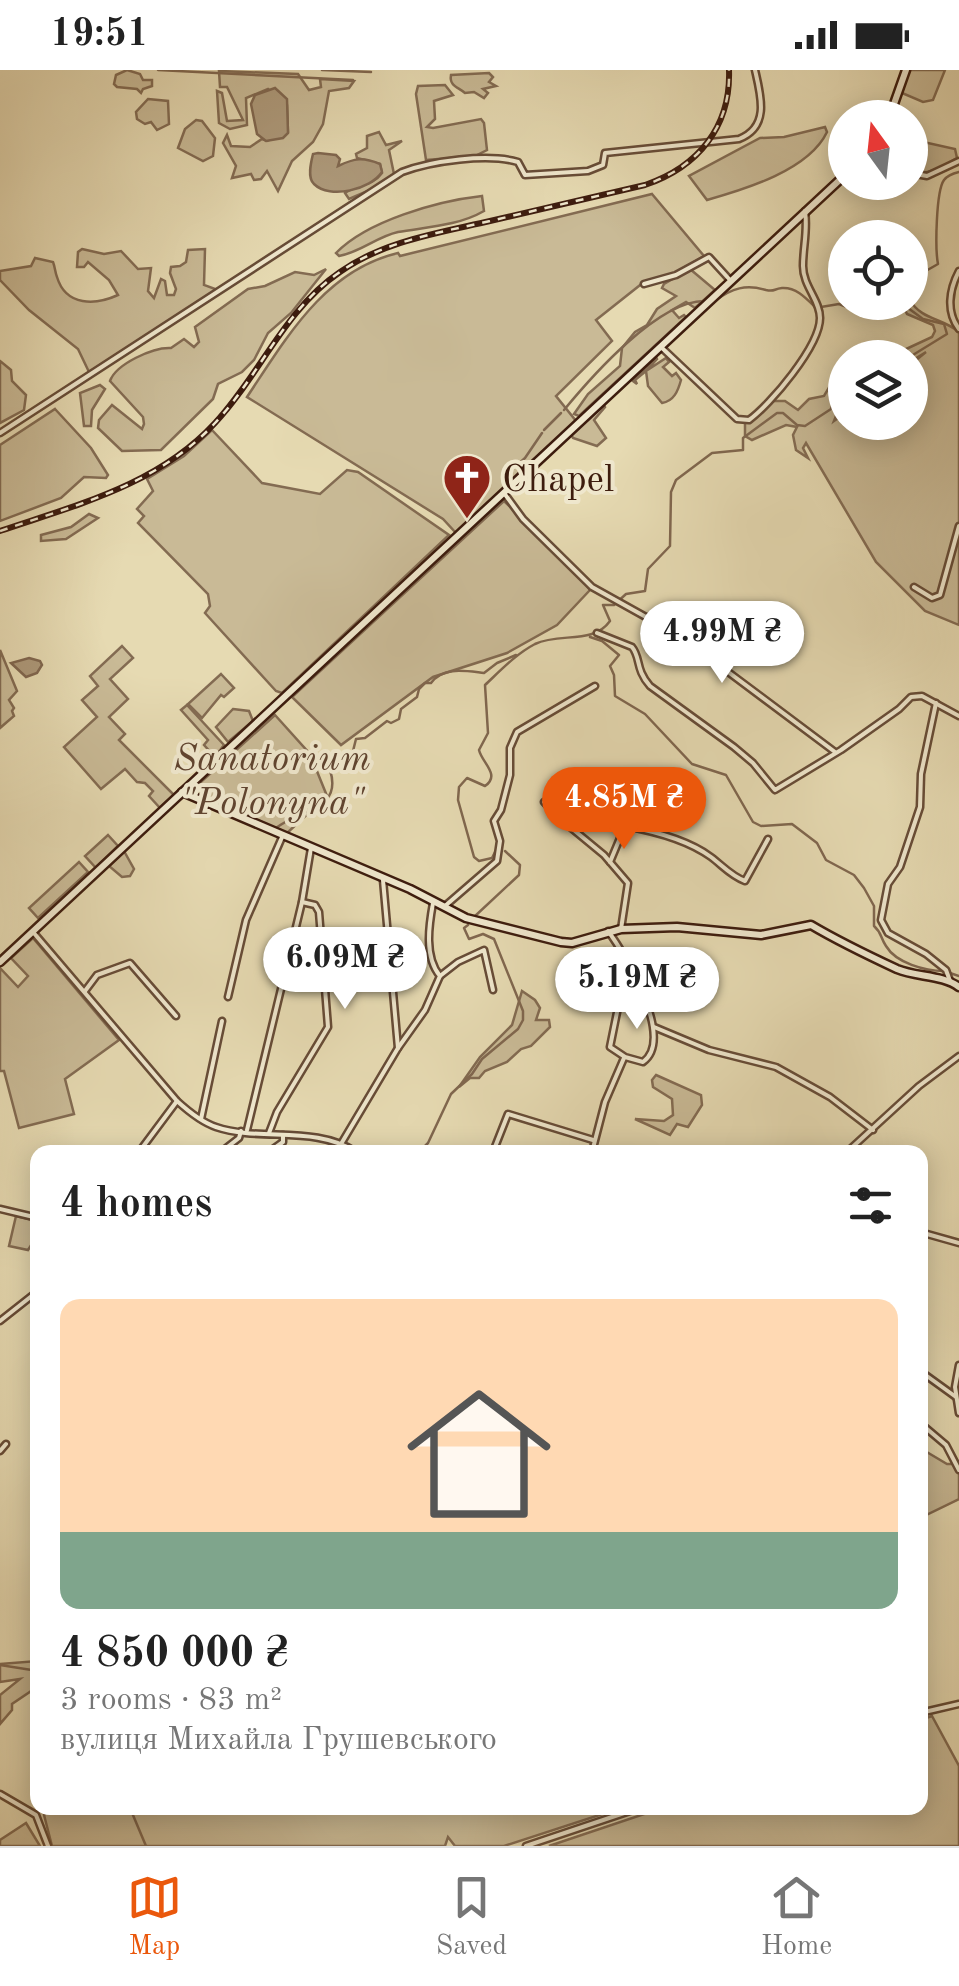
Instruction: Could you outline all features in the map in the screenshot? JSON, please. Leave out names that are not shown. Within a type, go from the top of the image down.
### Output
[{"type":"street","points":[[0,432],[402,172],[422,164],[494,159],[518,162],[525,176],[588,171],[603,165],[605,153],[739,138],[757,127],[760,117],[762,103],[756,70]]},
{"type":"street","points":[[895,100],[906,70]]},
{"type":"street","points":[[928,176],[959,161]]},
{"type":"street","points":[[0,962],[828,189]]},
{"type":"street","points":[[661,347],[737,420],[746,421],[766,407],[810,348],[820,322],[820,312],[808,292],[804,273],[805,210]]},
{"type":"street","points":[[644,284],[676,275],[709,257],[730,280]]},
{"type":"street","points":[[957,324],[952,292],[959,271]]},
{"type":"street","points":[[504,493],[523,518],[589,585],[680,636],[836,752]]},
{"type":"street","points":[[914,587],[932,598],[940,595],[959,526]]},
{"type":"street","points":[[597,632],[632,647],[640,674],[650,686],[734,746],[775,790],[900,710],[911,697],[922,696],[959,716]]},
{"type":"street","points":[[446,906],[497,861],[500,840],[494,821],[502,810],[510,775],[510,748],[517,732],[596,686]]},
{"type":"street","points":[[936,703],[920,774],[920,807],[902,861],[888,884],[881,920],[893,938],[926,954],[946,970],[950,981]]},
{"type":"street","points":[[184,793],[383,877],[475,921],[572,943],[621,929],[677,926],[761,935],[810,925],[834,941],[858,948],[899,970],[950,981],[959,987]]},
{"type":"street","points":[[544,802],[610,862],[629,886],[621,929]]},
{"type":"street","points":[[610,862],[626,826],[660,834],[704,853],[744,881],[768,839]]},
{"type":"street","points":[[228,997],[246,920],[283,835]]},
{"type":"street","points":[[230,1145],[244,1132],[302,902],[311,848]]},
{"type":"street","points":[[383,877],[398,1048]]},
{"type":"street","points":[[434,900],[430,954],[432,966],[440,976]]},
{"type":"street","points":[[269,1133],[277,1112],[328,1027],[318,912],[315,906],[302,902]]},
{"type":"street","points":[[608,931],[627,963],[654,1027],[652,1051],[647,1060],[638,1062],[614,1051],[610,1044],[627,963]]},
{"type":"street","points":[[32,932],[177,1101],[218,1128],[244,1132],[341,1144],[398,1048],[426,1010],[440,976],[484,950],[493,990]]},
{"type":"street","points":[[84,993],[101,973],[130,963],[176,1016]]},
{"type":"street","points":[[201,1120],[222,1021]]},
{"type":"street","points":[[654,1027],[709,1050],[776,1067],[830,1097],[873,1130]]},
{"type":"street","points":[[855,1145],[919,1086],[959,1056]]},
{"type":"street","points":[[593,1145],[625,1057]]},
{"type":"street","points":[[144,1145],[177,1101]]},
{"type":"street","points":[[496,1145],[508,1114],[593,1140]]},
{"type":"street","points":[[278,1145],[283,1135]]},
{"type":"street","points":[[0,1210],[30,1216]]},
{"type":"street","points":[[928,1234],[959,1243]]},
{"type":"street","points":[[0,1321],[30,1297]]},
{"type":"street","points":[[959,1365],[959,1413]]},
{"type":"street","points":[[928,1377],[956,1397]]},
{"type":"street","points":[[928,1430],[946,1445],[959,1470]]},
{"type":"street","points":[[0,1452],[6,1444]]},
{"type":"street","points":[[928,1712],[959,1704]]},
{"type":"street","points":[[0,1794],[30,1811]]},
{"type":"street","points":[[36,1815],[48,1846]]},
{"type":"street","points":[[526,1846],[618,1815]]},
{"type":"green space","points":[[127,70],[140,74],[143,80],[152,80],[152,86],[141,93],[117,87],[116,75]]},
{"type":"green space","points":[[909,70],[945,70],[933,100],[918,100],[902,93]]},
{"type":"green space","points":[[219,71],[298,74],[309,90],[321,87],[320,79],[354,81],[349,88],[329,91],[323,124],[313,142],[292,161],[278,191],[267,171],[261,179],[254,180],[251,174],[232,178],[236,166],[223,143],[227,135],[231,146],[250,147],[262,139],[267,141],[288,132],[287,105],[268,89],[246,98],[247,125],[230,129],[219,123],[217,91],[222,93],[227,121],[243,120],[227,87],[220,87]]},
{"type":"green space","points":[[489,73],[493,77],[489,82],[496,86],[483,89],[488,93],[484,98],[474,92],[465,93],[451,82],[451,75]]},
{"type":"green space","points":[[445,85],[453,95],[434,101],[435,119],[427,127],[481,119],[487,150],[475,156],[426,160],[418,86]]},
{"type":"green space","points":[[148,99],[168,101],[169,124],[157,130],[151,122],[145,124],[137,119],[136,112]]},
{"type":"green space","points":[[196,120],[202,121],[215,138],[213,156],[203,161],[178,148],[185,129]]},
{"type":"green space","points":[[825,127],[827,132],[806,157],[775,176],[740,190],[707,200],[689,176],[760,138],[784,137]]},
{"type":"green space","points":[[379,132],[386,145],[402,141],[389,150],[394,174],[377,187],[349,199],[345,193],[374,181],[382,173],[380,164],[357,158],[356,154],[367,148],[367,136]]},
{"type":"green space","points":[[928,143],[955,149],[957,158],[928,172]]},
{"type":"green space","points":[[652,194],[704,256],[673,274],[644,282],[596,320],[612,341],[556,396],[576,421],[456,533],[443,519],[247,397],[310,309],[349,274],[372,262]]},
{"type":"green space","points":[[482,196],[484,211],[464,220],[398,232],[347,254],[336,253],[366,231],[404,214]]},
{"type":"green space","points":[[82,249],[104,254],[121,251],[138,269],[151,268],[148,291],[154,298],[161,279],[165,281],[167,295],[174,295],[171,267],[186,262],[188,250],[205,249],[204,285],[218,290],[89,372],[78,349],[29,310],[0,280],[0,271],[31,266],[35,258],[53,262],[61,287],[74,299],[91,302],[118,295],[109,280],[88,262],[77,267],[78,252]]},
{"type":"green space","points":[[326,269],[291,313],[268,333],[254,360],[242,372],[218,384],[213,399],[161,450],[122,451],[98,428],[99,420],[112,405],[142,429],[143,417],[110,381],[127,363],[155,350],[171,348],[184,339],[194,347],[199,342],[195,327],[248,289],[295,272],[314,275]]},
{"type":"green space","points":[[690,269],[715,290],[695,308],[686,302],[672,310],[679,318],[686,317],[579,416],[574,414],[588,394],[620,366],[622,348],[635,332],[676,296],[662,288],[664,284]]},
{"type":"green space","points":[[928,316],[959,332],[959,625],[925,611],[876,562],[806,443],[803,448],[808,458],[796,450],[793,435],[797,427],[786,425],[752,440],[745,436],[745,423],[774,401],[785,401],[798,410],[809,399],[824,396],[828,389],[828,440],[928,440],[926,340],[935,331],[933,325],[921,320],[928,320]]},
{"type":"green space","points":[[656,357],[657,359],[635,380],[637,384],[633,381]]},
{"type":"green space","points":[[666,358],[669,362],[663,367],[681,380],[672,398],[662,403],[648,386],[646,371]]},
{"type":"green space","points":[[0,361],[11,370],[12,381],[26,395],[24,410],[0,423]]},
{"type":"green space","points":[[100,385],[105,389],[92,410],[91,426],[84,426],[80,393]]},
{"type":"green space","points":[[604,405],[594,420],[606,438],[597,446],[573,438],[571,434]]},
{"type":"green space","points":[[55,409],[91,448],[108,475],[84,477],[61,498],[0,521],[0,445]]},
{"type":"green space","points":[[212,430],[262,483],[320,494],[347,470],[358,472],[449,535],[282,693],[205,613],[210,606],[208,594],[138,523],[144,516],[137,509],[153,491],[147,479],[184,456]]},
{"type":"green space","points":[[504,501],[578,573],[590,590],[557,625],[507,653],[433,677],[341,745],[292,697]]},
{"type":"green space","points":[[89,514],[98,518],[66,539],[41,541],[41,535],[71,527]]},
{"type":"green space","points":[[122,646],[133,658],[110,679],[128,699],[109,717],[125,734],[119,740],[174,795],[160,808],[149,796],[153,791],[125,769],[101,789],[64,747],[97,717],[82,700],[98,686],[90,676]]},
{"type":"green space","points":[[0,650],[17,691],[9,700],[14,716],[0,728]]},
{"type":"green space","points":[[221,674],[234,688],[224,697],[221,695],[202,718],[188,704]]},
{"type":"green space","points":[[187,705],[224,745],[215,757],[204,745],[208,740],[181,710]]},
{"type":"green space","points":[[233,709],[249,711],[253,721],[228,742],[216,727]]},
{"type":"green space","name":"Sanatorium \"Polonyna\"","points":[[275,715],[310,754],[327,796],[286,834],[192,795],[192,790]]},
{"type":"green space","points":[[108,835],[118,846],[96,868],[85,856]]},
{"type":"green space","points":[[124,851],[134,869],[130,876],[122,877],[109,866]]},
{"type":"green space","points":[[79,862],[88,872],[38,918],[29,908]]},
{"type":"green space","points":[[33,938],[119,1040],[65,1079],[74,1114],[19,1128],[4,1071],[0,1071],[0,968],[18,987],[28,976],[11,958]]},
{"type":"green space","points":[[522,991],[540,1008],[536,1020],[549,1020],[550,1027],[507,1062],[459,1087],[480,1057],[512,1025]]},
{"type":"green space","points":[[656,1075],[701,1095],[702,1105],[688,1127],[677,1124],[670,1135],[635,1119],[664,1121],[673,1115],[672,1099],[653,1087]]},
{"type":"green space","points":[[16,1216],[30,1219],[28,1250],[9,1246]]},
{"type":"green space","points":[[928,1453],[953,1464],[959,1474],[959,1499],[928,1514]]},
{"type":"green space","points":[[30,1662],[30,1692],[12,1704],[12,1710],[0,1724],[0,1695],[20,1679],[0,1682],[0,1664]]},
{"type":"green space","points":[[932,1716],[959,1766],[959,1846],[549,1846],[641,1815],[928,1815],[928,1717]]},
{"type":"green space","points":[[44,1815],[599,1815],[504,1846],[455,1846],[448,1837],[445,1846],[52,1846]]},
{"type":"green space","points":[[26,1823],[40,1846],[0,1846],[0,1840]]},
{"type":"shaded area","points":[[275,88],[287,99],[288,133],[266,141],[257,134],[251,104],[255,95]]},
{"type":"shaded area","points":[[313,154],[336,155],[340,159],[338,166],[359,159],[374,162],[380,164],[382,172],[369,183],[350,190],[321,189],[310,174]]},
{"type":"shaded area","points":[[29,658],[42,665],[37,673],[26,677],[11,663]]},
{"type":"waterway","points":[[158,70],[353,80]]},
{"type":"waterway","points":[[322,70],[371,72]]},
{"type":"waterway","points":[[928,270],[938,264],[941,186],[945,179],[959,172]]},
{"type":"waterway","points":[[715,301],[739,288],[787,288],[816,308]]},
{"type":"waterway","points":[[564,410],[608,361],[647,327],[686,304],[704,301]]},
{"type":"waterway","points":[[821,307],[828,306]]},
{"type":"waterway","points":[[927,320],[944,324],[947,334],[928,346]]},
{"type":"waterway","points":[[495,852],[492,858],[479,861],[474,857],[458,800],[459,787],[467,778],[485,786],[491,778],[479,750],[488,733],[485,685],[535,644],[595,633],[610,621],[603,605],[614,605],[626,594],[645,591],[648,569],[670,546],[671,492],[676,480],[712,453],[743,450],[743,438],[777,413],[805,426],[828,411]]},
{"type":"waterway","points":[[544,430],[561,413]]},
{"type":"waterway","points":[[506,475],[525,458],[542,433]]},
{"type":"waterway","points":[[590,637],[619,655],[610,666],[615,696],[645,714],[692,764],[726,775],[753,822],[761,826],[792,824],[817,843],[826,860],[854,875],[874,906],[874,926],[891,952],[920,968],[944,971]]},
{"type":"waterway","points":[[276,828],[325,801],[332,783],[330,770],[350,763],[356,739],[365,738],[387,721],[399,719],[401,709],[417,697],[425,683],[448,672],[484,673],[516,655]]},
{"type":"waterway","points":[[474,917],[519,875],[520,865],[505,851]]},
{"type":"waterway","points":[[426,1145],[451,1094],[523,1020],[523,1011],[494,939],[483,934],[469,939],[464,928],[468,925]]},
{"type":"waterway","points":[[950,973],[959,976]]},
{"type":"waterway","points":[[0,1665],[30,1670]]},
{"type":"waterway","points":[[133,1815],[146,1846]]},
{"type":"railway","points":[[0,531],[115,491],[193,444],[231,404],[303,305],[320,287],[357,261],[431,234],[645,185],[681,167],[708,142],[717,127],[728,91],[729,70]]},
{"type":"place","name":"Chapel","points":[[467,520]]}]
